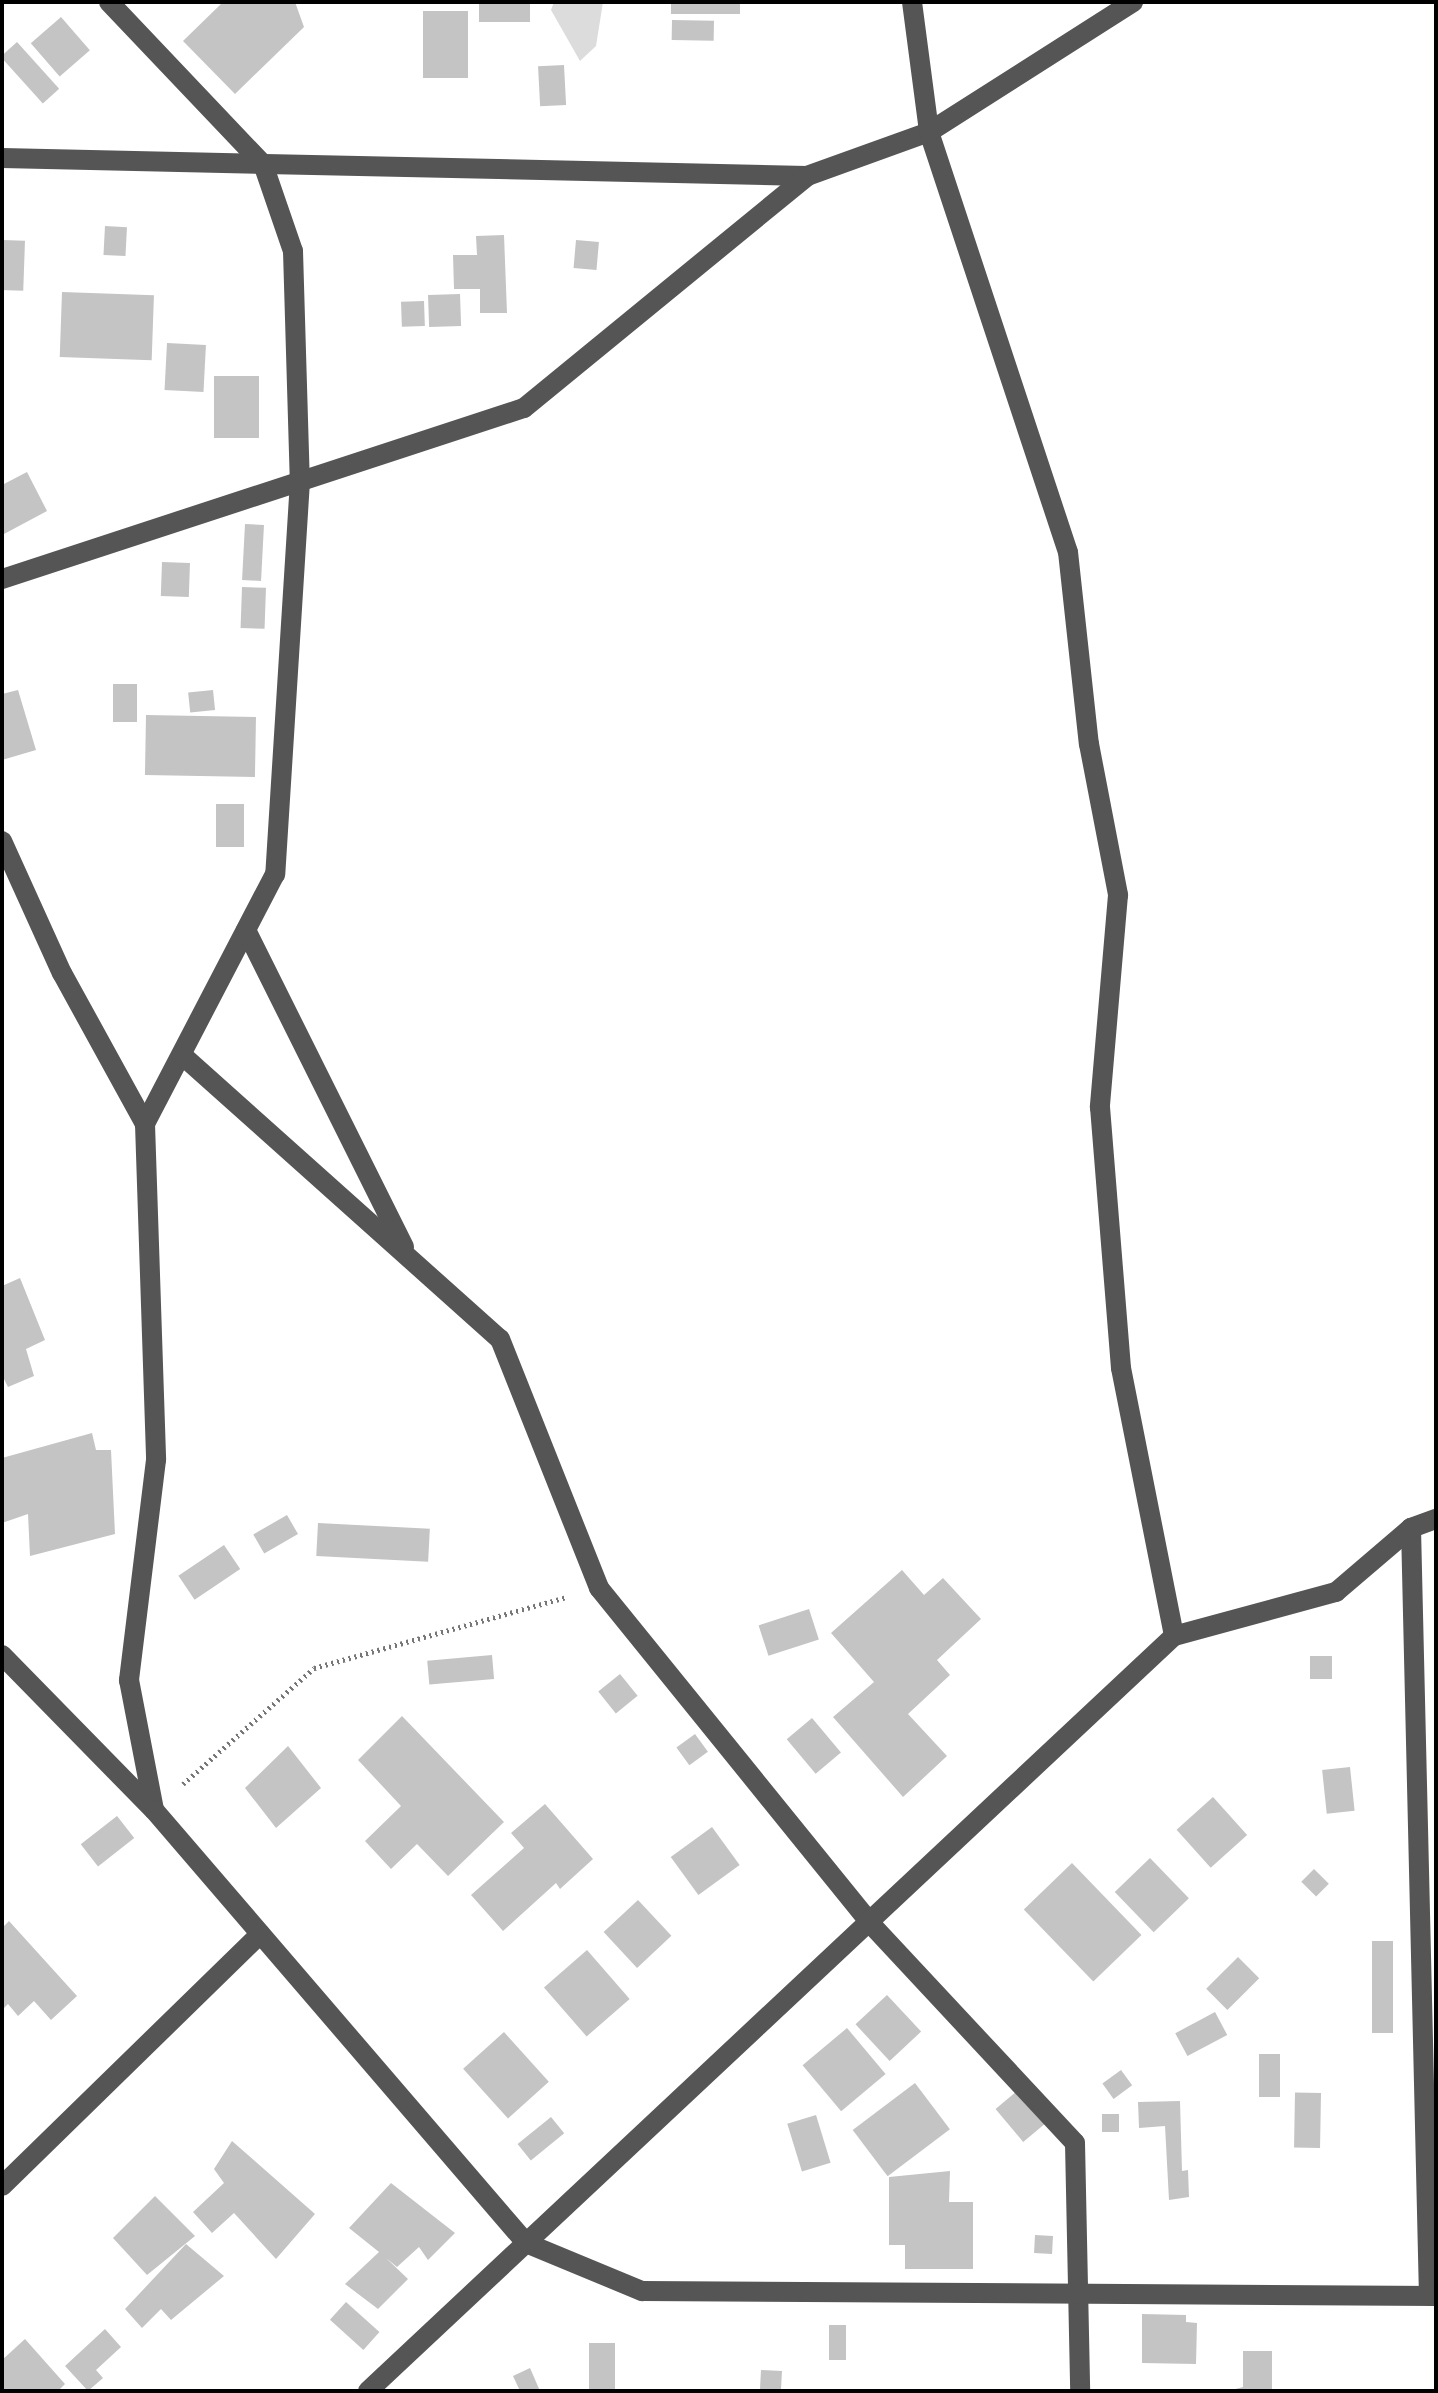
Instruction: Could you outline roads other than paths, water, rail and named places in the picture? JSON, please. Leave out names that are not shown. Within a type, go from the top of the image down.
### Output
[{"type":"street","points":[[109,2],[263,164],[293,251],[300,481],[275,874],[145,1124]]},
{"type":"street","points":[[912,2],[929,132],[1068,552],[1089,744],[1118,895],[1100,1107],[1121,1368],[1174,1636]]},
{"type":"street","points":[[2,579],[524,408],[807,176],[929,132],[1133,2]]},
{"type":"street","points":[[2,158],[807,176]]},
{"type":"street","points":[[2,841],[62,973],[145,1124],[156,1460],[129,1680],[154,1810]]},
{"type":"street","points":[[246,930],[410,1258]]},
{"type":"street","points":[[182,1055],[500,1339],[599,1588],[869,1922],[1075,2143],[1080,2391]]},
{"type":"street","points":[[368,2391],[1174,1636],[1336,1592],[1411,1528],[1436,1519]]},
{"type":"street","points":[[2,1655],[154,1810],[526,2243],[642,2291],[1433,2296],[1411,1528]]},
{"type":"street","points":[[2,2186],[260,1934]]}]
